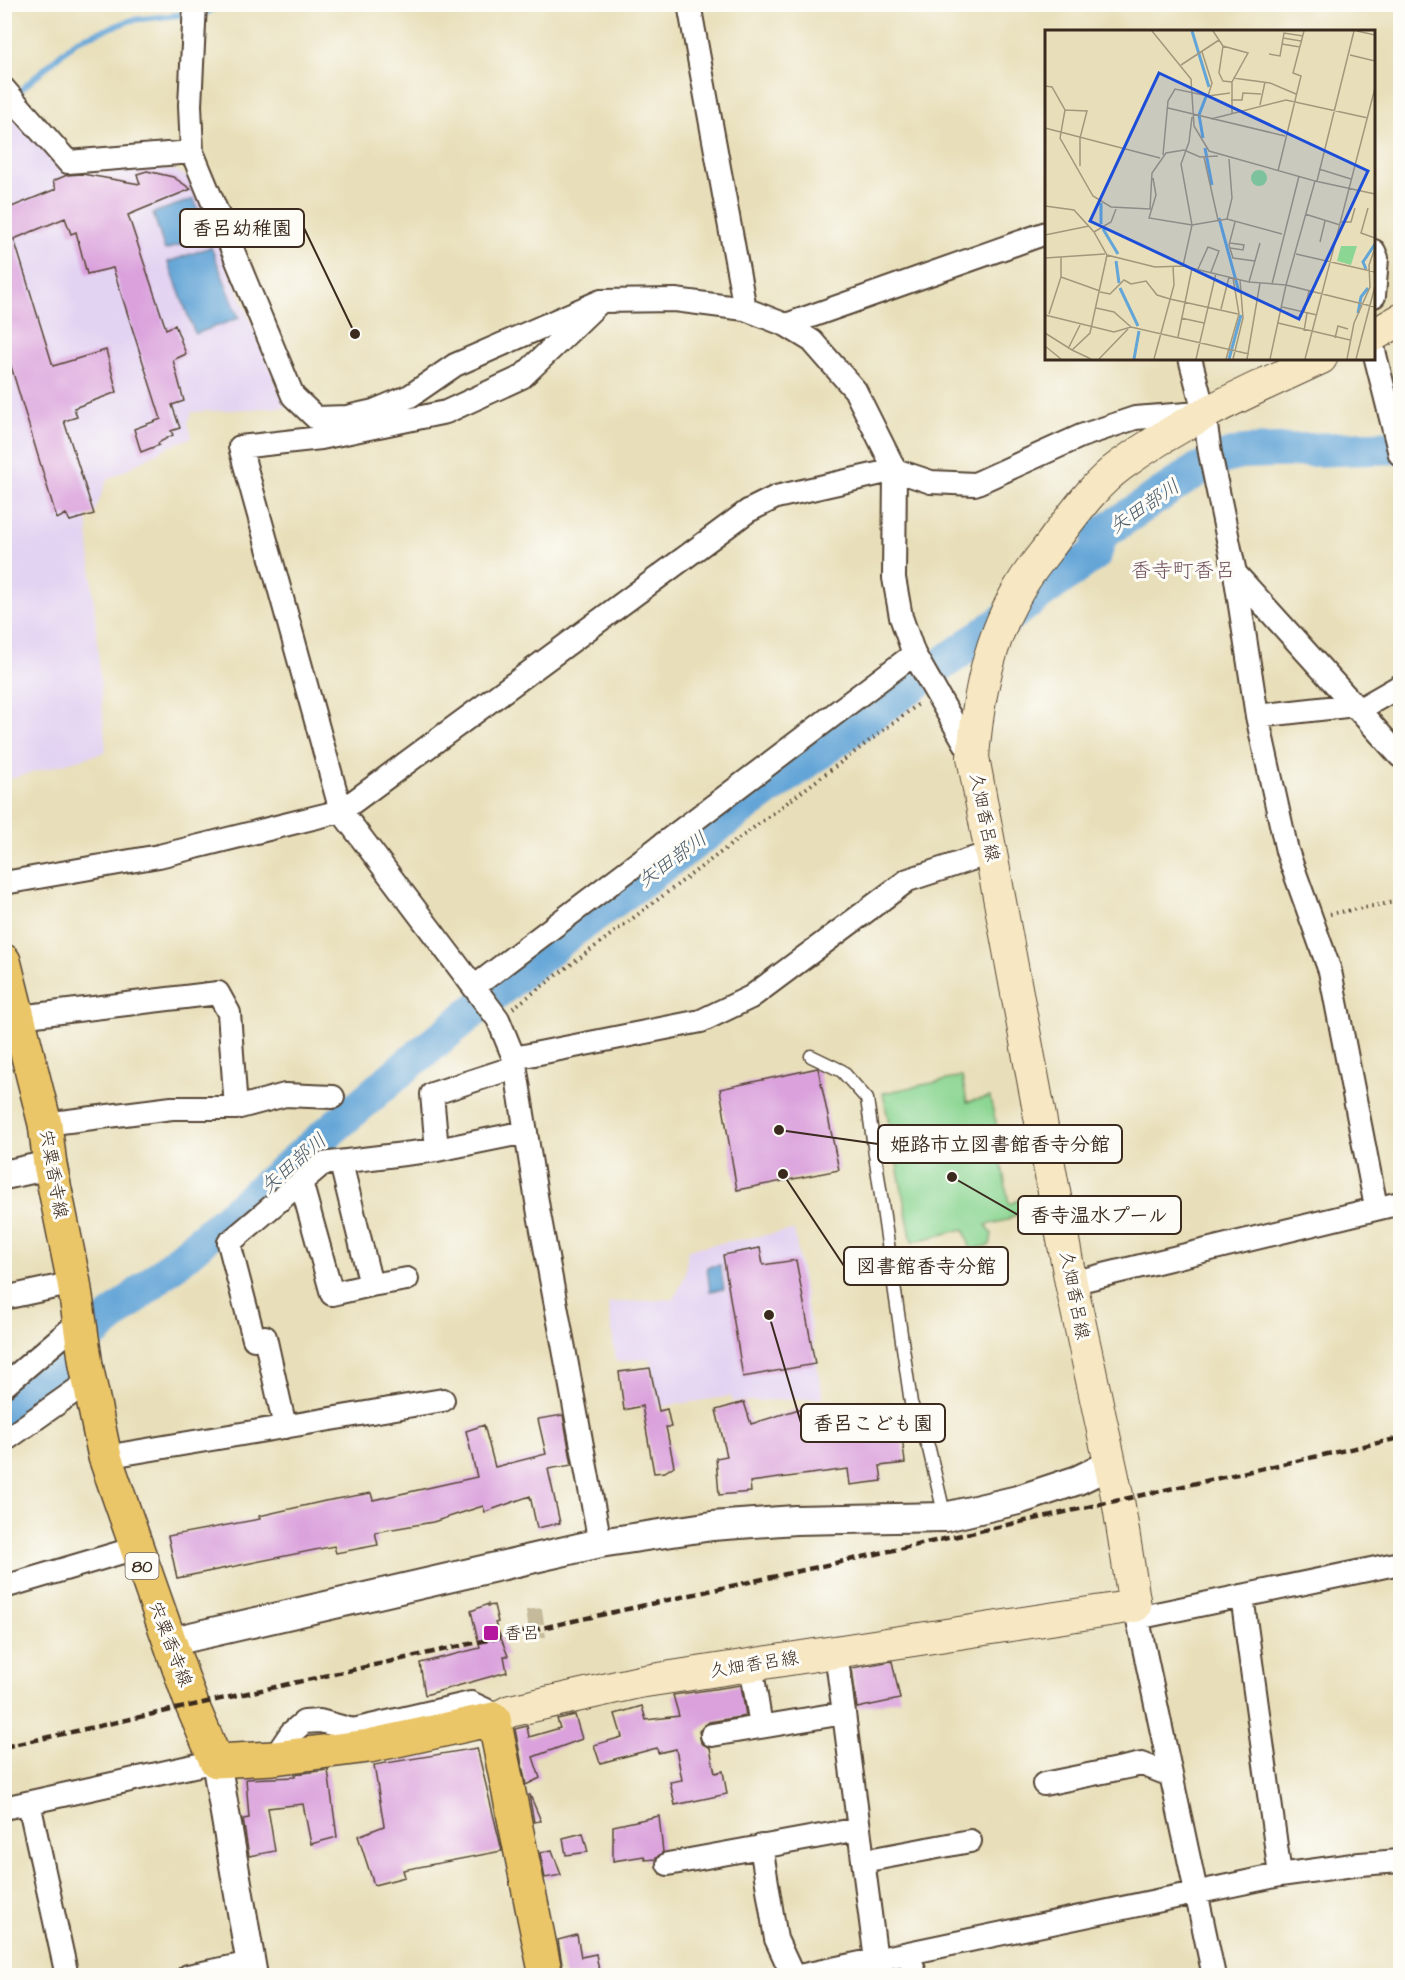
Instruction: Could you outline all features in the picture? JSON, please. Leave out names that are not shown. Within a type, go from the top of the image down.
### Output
[{"type":"main road","points":[[1375,333],[1401,320]]},
{"type":"main road","name":"久畑香呂線","points":[[494,1719],[510,1711],[639,1682],[836,1652],[1136,1612],[1118,1500],[1071,1282],[993,852],[973,758],[976,713],[982,682],[998,633],[1022,583],[1081,504],[1098,486],[1119,466],[1204,412],[1318,360]]},
{"type":"main road","name":"宍粟香寺線","points":[[5,962],[45,1124],[50,1165],[74,1283],[87,1373],[105,1457],[169,1642],[216,1761]]},
{"type":"main road","points":[[216,1761],[274,1758],[369,1746],[494,1719],[546,1976]]},
{"type":"street","points":[[689,4],[745,309]]},
{"type":"street","points":[[195,11],[190,105],[192,152],[293,396],[316,418]]},
{"type":"street","points":[[10,96],[68,162],[192,152]]},
{"type":"street","points":[[786,325],[1045,234]]},
{"type":"street","points":[[1375,253],[1377,258],[1375,283]]},
{"type":"street","points":[[240,447],[290,432],[316,418],[346,417],[374,411],[411,396],[455,365],[601,301],[675,300],[745,309],[786,325],[812,341],[855,390],[895,470],[894,578],[901,617],[914,654],[973,758]]},
{"type":"street","points":[[240,447],[321,438],[446,412],[522,377],[601,301]]},
{"type":"street","points":[[1375,355],[1398,446]]},
{"type":"street","points":[[1191,360],[1204,412],[1215,481],[1235,573],[1257,716],[1287,851],[1330,971],[1376,1207]]},
{"type":"street","points":[[4,884],[159,856],[341,811],[748,511],[776,497],[895,470],[931,482],[975,483],[1081,436],[1135,418],[1204,412]]},
{"type":"street","points":[[240,447],[341,811],[498,1019],[515,1063],[600,1543]]},
{"type":"street","points":[[1235,573],[1401,756]]},
{"type":"street","points":[[474,987],[914,654]]},
{"type":"street","points":[[1257,716],[1357,707],[1401,686]]},
{"type":"street","points":[[437,1150],[432,1094],[515,1063],[701,1022],[751,997],[908,880],[993,852]]},
{"type":"street","points":[[20,1017],[218,993],[229,1013],[236,1108]]},
{"type":"street","points":[[45,1124],[172,1107],[236,1108],[285,1095],[333,1097]]},
{"type":"street","points":[[285,1427],[265,1337],[255,1340],[229,1243],[322,1164],[437,1150],[526,1132]]},
{"type":"street","points":[[341,1163],[371,1285]]},
{"type":"street","points":[[4,1175],[50,1165]]},
{"type":"street","points":[[301,1182],[332,1294],[407,1279]]},
{"type":"street","points":[[1071,1282],[1376,1207],[1401,1203]]},
{"type":"street","points":[[4,1298],[74,1283]]},
{"type":"street","points":[[4,1386],[80,1321]]},
{"type":"street","points":[[4,1441],[87,1373]]},
{"type":"street","points":[[105,1457],[443,1400]]},
{"type":"street","points":[[169,1642],[600,1543],[724,1525],[795,1520],[945,1517],[1018,1500],[1078,1480],[1109,1465]]},
{"type":"street","points":[[4,1587],[136,1548]]},
{"type":"street","points":[[1214,1976],[1136,1612],[1242,1596],[1401,1563]]},
{"type":"street","points":[[1242,1596],[1280,1875]]},
{"type":"street","points":[[836,1652],[876,1960]]},
{"type":"street","points":[[751,1665],[761,1726]]},
{"type":"street","points":[[712,1734],[844,1713]]},
{"type":"street","points":[[4,1808],[216,1761],[252,1969],[188,1976]]},
{"type":"street","points":[[1044,1784],[1142,1764],[1170,1775]]},
{"type":"street","points":[[29,1803],[67,1976]]},
{"type":"street","points":[[668,1864],[859,1829]]},
{"type":"street","points":[[863,1860],[970,1841]]},
{"type":"street","points":[[761,1846],[776,1939],[793,1976]]},
{"type":"street","points":[[799,1976],[1280,1875],[1401,1861]]},
{"type":"street","points":[[908,1953],[916,1976]]},
{"type":"lane","points":[[811,1056],[842,1071],[867,1099],[911,1403],[929,1449],[945,1517]]},
{"type":"path","points":[[498,1019],[935,692]]},
{"type":"path","points":[[1311,917],[1401,901]]},
{"type":"shaded area","points":[[9,112],[61,168],[104,173],[149,167],[175,170],[193,181],[286,407],[192,412],[188,423],[192,437],[164,449],[107,480],[94,514],[87,516],[106,752],[5,780],[4,116]]},
{"type":"shaded area","points":[[794,1230],[823,1398],[732,1402],[731,1396],[659,1407],[650,1358],[616,1362],[608,1303],[674,1299],[685,1275],[688,1249]]},
{"type":"green space","points":[[962,1077],[967,1102],[990,1097],[1003,1150],[1000,1155],[1009,1204],[1019,1200],[1021,1212],[1007,1220],[986,1225],[992,1234],[990,1245],[971,1250],[964,1229],[912,1242],[883,1093]]},
{"type":"water","points":[[194,199],[207,236],[165,250],[153,213]]},
{"type":"water","points":[[211,247],[239,318],[195,334],[168,262]]},
{"type":"water","points":[[720,1265],[724,1289],[710,1291],[707,1267]]},
{"type":"building","points":[[147,171],[173,177],[191,189],[128,215],[166,329],[175,325],[186,354],[173,360],[184,401],[172,405],[180,428],[171,431],[173,435],[158,443],[159,445],[141,452],[134,429],[161,419],[113,268],[87,274],[76,232],[71,234],[65,218],[14,239],[53,366],[106,350],[117,392],[74,408],[77,417],[64,421],[94,514],[70,521],[66,514],[57,519],[4,343],[4,210],[56,189],[53,181],[67,175],[82,174],[140,184],[137,174]]},
{"type":"building","points":[[818,1068],[839,1170],[737,1190],[720,1089]]},
{"type":"building","points":[[760,1248],[763,1265],[796,1260],[815,1364],[743,1377],[723,1255]]},
{"type":"building","points":[[650,1368],[659,1411],[667,1409],[671,1427],[666,1427],[674,1466],[665,1472],[654,1473],[642,1406],[624,1410],[619,1372]]},
{"type":"building","points":[[744,1402],[751,1424],[799,1409],[840,1412],[840,1407],[875,1405],[878,1428],[901,1426],[905,1463],[880,1466],[882,1481],[850,1485],[848,1469],[750,1482],[751,1492],[719,1495],[716,1458],[727,1456],[716,1410]]},
{"type":"building","points":[[563,1415],[572,1465],[548,1469],[560,1523],[537,1528],[530,1496],[485,1512],[483,1506],[433,1522],[375,1532],[378,1545],[336,1553],[334,1546],[177,1578],[168,1536],[260,1519],[259,1516],[325,1501],[371,1493],[373,1500],[477,1477],[466,1431],[484,1425],[495,1467],[546,1454],[538,1419]]},
{"type":"building","points":[[488,1604],[488,1606],[494,1605],[498,1622],[495,1623],[508,1656],[504,1656],[507,1672],[425,1695],[420,1663],[480,1648],[471,1611]]},
{"type":"building","points":[[892,1661],[900,1699],[857,1708],[852,1668]]},
{"type":"building","points":[[741,1685],[746,1716],[709,1722],[699,1731],[701,1743],[710,1748],[715,1773],[723,1771],[727,1794],[675,1805],[670,1782],[682,1780],[676,1749],[658,1753],[657,1748],[600,1763],[594,1745],[622,1737],[615,1714],[642,1706],[646,1720],[679,1716],[673,1695]]},
{"type":"building","points":[[575,1715],[582,1739],[533,1757],[540,1778],[526,1785],[515,1729],[527,1726],[529,1737],[560,1728],[557,1719]]},
{"type":"building","points":[[477,1748],[502,1851],[403,1870],[405,1877],[374,1885],[358,1836],[384,1826],[374,1765]]},
{"type":"building","points":[[328,1770],[337,1837],[311,1844],[303,1804],[268,1808],[275,1851],[249,1856],[243,1819],[249,1818],[246,1779],[295,1777],[295,1774]]},
{"type":"building","points":[[530,1795],[541,1821],[534,1822]]},
{"type":"building","points":[[659,1816],[663,1852],[655,1859],[645,1860],[644,1856],[613,1861],[613,1826]]},
{"type":"building","points":[[583,1833],[588,1852],[566,1855],[563,1838]]},
{"type":"building","points":[[552,1850],[561,1875],[545,1878],[540,1853]]},
{"type":"building","points":[[577,1935],[581,1957],[596,1954],[600,1976],[564,1976],[558,1940]]},
{"type":"waterway","points":[[16,94],[77,40],[132,20],[208,12],[219,4]]},
{"type":"waterway","name":"矢田部川","points":[[4,1409],[401,1070],[571,932],[1095,554],[1101,534],[1199,469],[1222,458],[1243,452],[1400,447]]},
{"type":"tunnel","points":[[534,1609],[538,1638]]},
{"type":"railway","points":[[4,1747],[1400,1438]]},
{"type":"place","name":"香呂幼稚園","points":[[355,334]]},
{"type":"place","name":"姫路市立図書館香寺分館","points":[[779,1130]]},
{"type":"place","name":"図書館香寺分館","points":[[783,1174]]},
{"type":"place","name":"香寺温水プール","points":[[952,1177]]},
{"type":"place","name":"香呂こども園","points":[[769,1315]]},
{"type":"place","name":"香呂","points":[[491,1633]]},
{"type":"district","name":"香寺町香呂","points":[[1183,570]]}]
